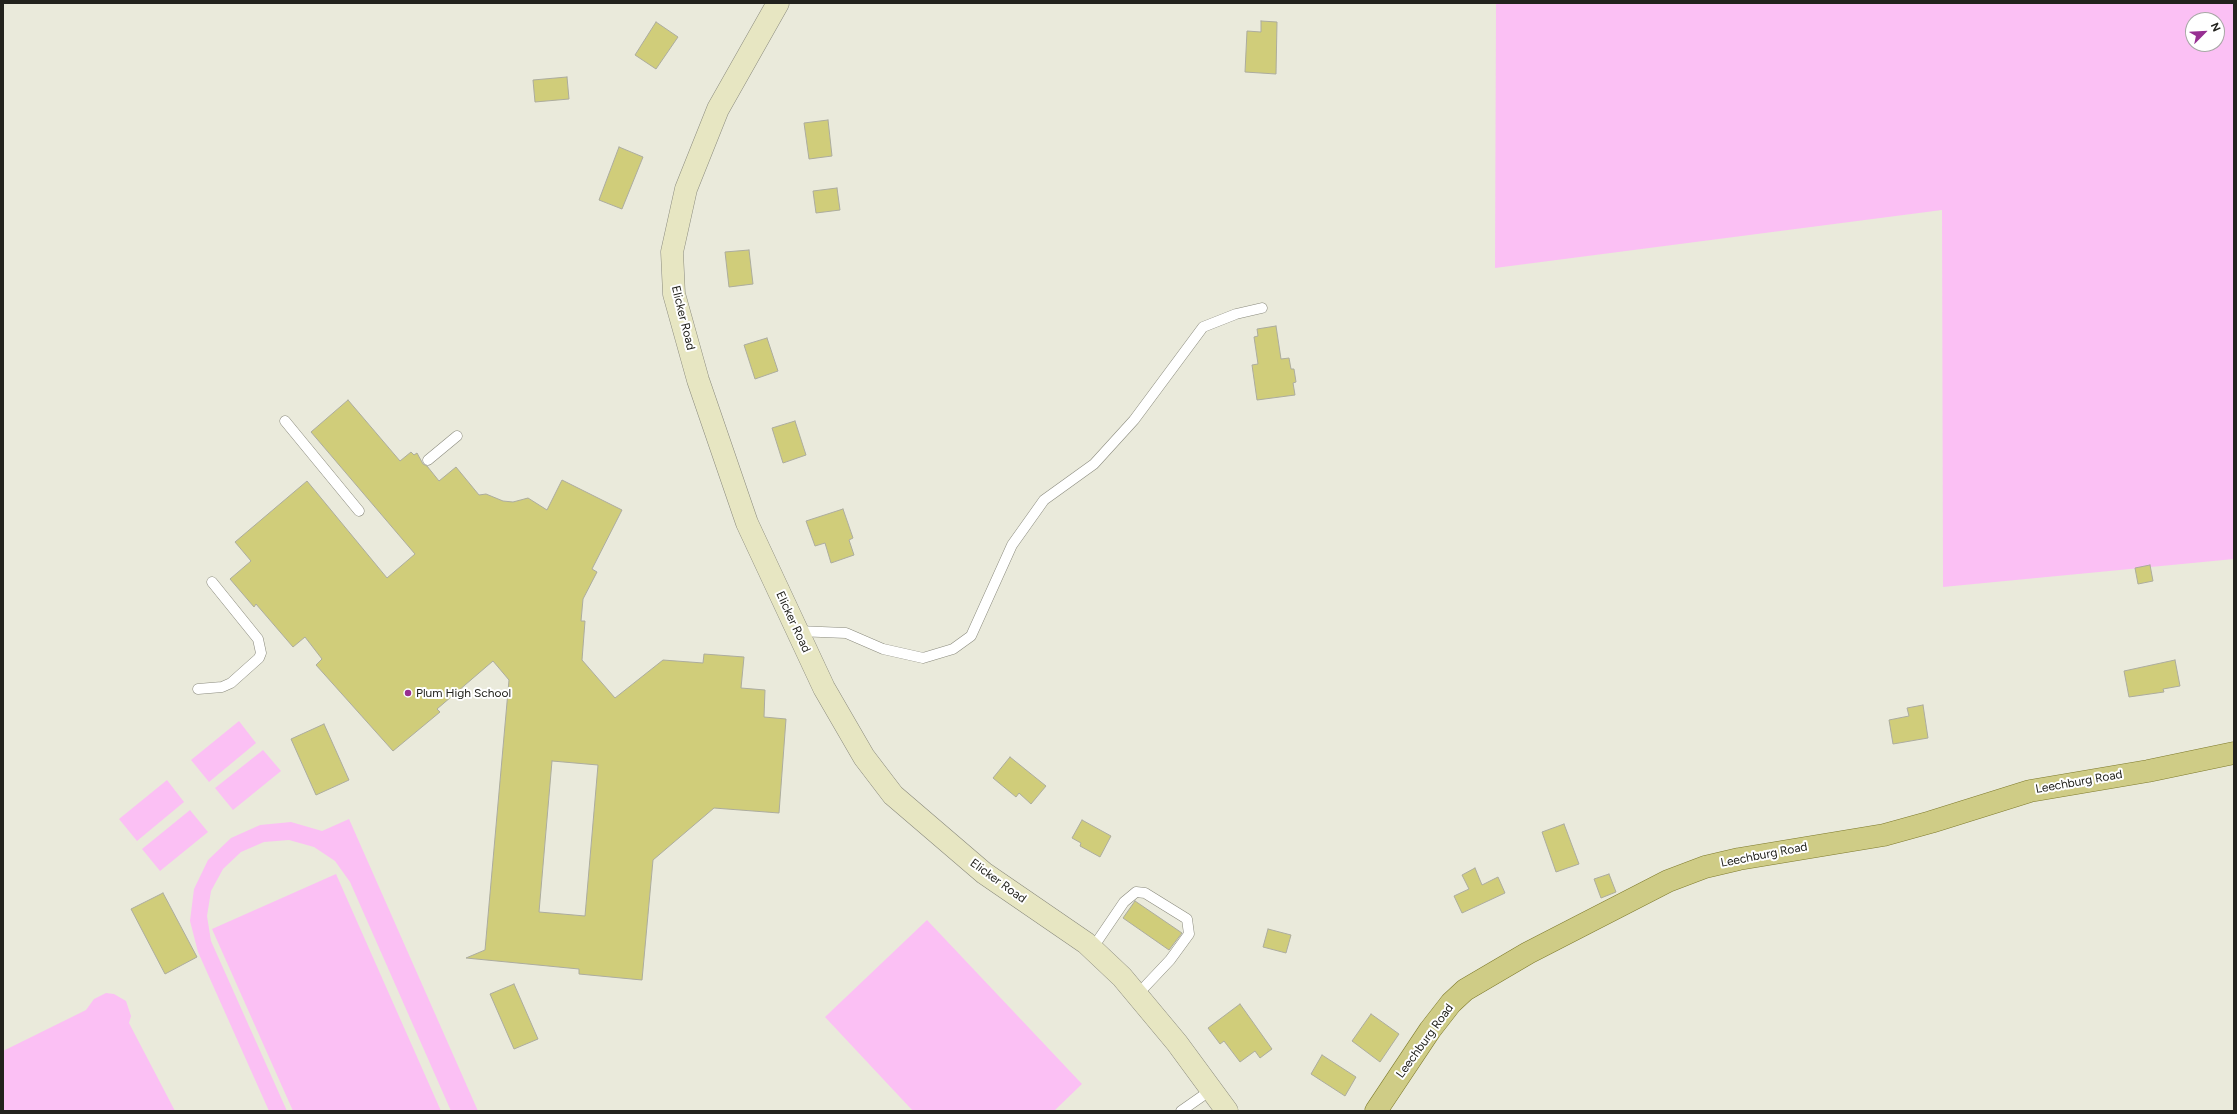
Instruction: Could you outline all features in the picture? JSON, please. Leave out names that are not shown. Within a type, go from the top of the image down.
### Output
[{"type":"main road","name":"Leechburg Road","points":[[1376,1111],[1430,1030],[1451,1003],[1465,990],[1528,953],[1668,881],[1706,867],[1739,859],[1884,835],[2030,791],[2148,771],[2234,753]]},
{"type":"street","name":"Elicker Road","points":[[778,3],[718,109],[686,189],[672,252],[674,294],[701,386],[747,523],[824,688],[864,757],[893,795],[984,872],[1092,949],[1122,977],[1177,1043],[1227,1111]]},
{"type":"lane","points":[[798,631],[846,633],[883,649],[922,658],[953,649],[971,636],[1012,545],[1044,500],[1094,464],[1134,420],[1203,327],[1236,314],[1262,308]]},
{"type":"lane","points":[[285,421],[359,511]]},
{"type":"lane","points":[[428,460],[457,436]]},
{"type":"lane","points":[[198,689],[222,687],[231,682],[259,658],[261,653],[258,639],[212,582]]},
{"type":"lane","points":[[1092,949],[1124,902],[1136,892],[1145,893],[1187,919],[1189,934],[1170,960],[1137,995]]},
{"type":"lane","points":[[1181,1111],[1211,1090]]},
{"type":"shaded area","points":[[1496,3],[2234,3],[2234,559],[1943,587],[1942,210],[1495,268]]},
{"type":"shaded area","points":[[239,721],[256,743],[209,782],[191,760]]},
{"type":"shaded area","points":[[263,750],[281,771],[233,810],[215,788]]},
{"type":"shaded area","points":[[167,780],[184,802],[137,841],[119,819]]},
{"type":"shaded area","points":[[190,810],[208,832],[160,871],[142,849]]},
{"type":"shaded area","points":[[349,819],[478,1111],[451,1111],[350,882],[335,861],[314,847],[289,840],[264,842],[241,852],[223,869],[211,891],[207,916],[211,941],[287,1111],[269,1111],[198,952],[190,921],[194,889],[208,860],[231,838],[260,825],[291,822],[322,831]]},
{"type":"shaded area","points":[[336,874],[441,1111],[293,1111],[212,929]]},
{"type":"shaded area","points":[[927,920],[1082,1084],[1054,1111],[913,1111],[825,1017]]},
{"type":"shaded area","points":[[106,993],[114,994],[126,1001],[131,1016],[129,1023],[175,1111],[3,1111],[3,1051],[86,1010],[94,999]]},
{"type":"building","points":[[1261,21],[1277,22],[1276,74],[1245,72],[1247,31],[1261,32]]},
{"type":"building","points":[[656,22],[678,37],[656,69],[635,55]]},
{"type":"building","points":[[567,77],[569,99],[535,102],[533,80]]},
{"type":"building","points":[[828,120],[832,156],[809,159],[804,123]]},
{"type":"building","points":[[619,147],[643,157],[622,209],[599,200]]},
{"type":"building","points":[[837,188],[840,210],[816,213],[813,191]]},
{"type":"building","points":[[749,250],[753,284],[729,287],[725,252]]},
{"type":"building","points":[[1276,326],[1281,359],[1289,358],[1291,369],[1294,369],[1296,382],[1293,383],[1295,395],[1257,400],[1252,365],[1258,364],[1254,337],[1258,336],[1257,329]]},
{"type":"building","points":[[767,338],[778,371],[755,379],[744,345]]},
{"type":"building","points":[[348,400],[400,461],[411,452],[414,455],[417,453],[423,464],[427,466],[439,481],[456,467],[479,495],[486,494],[503,501],[513,502],[528,498],[547,510],[562,480],[622,510],[592,569],[597,572],[583,599],[581,621],[585,621],[582,660],[615,698],[663,660],[703,663],[704,654],[744,657],[741,688],[765,690],[764,717],[786,719],[779,813],[714,808],[653,860],[642,980],[579,974],[579,969],[466,958],[485,950],[509,680],[493,661],[437,709],[440,712],[393,751],[316,665],[322,659],[305,637],[293,647],[256,604],[254,607],[230,579],[251,561],[235,542],[307,481],[387,578],[415,554],[311,432]],"holes":[[[552,761],[598,765],[585,916],[539,912]]]},
{"type":"building","points":[[795,421],[806,455],[783,463],[772,428]]},
{"type":"building","points":[[843,509],[853,538],[849,540],[854,555],[831,563],[825,543],[815,546],[806,521]]},
{"type":"building","points":[[2150,565],[2153,581],[2138,584],[2135,568]]},
{"type":"building","points":[[2175,660],[2180,686],[2163,689],[2164,692],[2129,697],[2124,671]]},
{"type":"building","points":[[1923,705],[1928,738],[1893,744],[1889,720],[1909,716],[1907,708]]},
{"type":"building","points":[[324,724],[349,780],[316,795],[291,739]]},
{"type":"building","points":[[1010,757],[1046,786],[1031,804],[1019,793],[1016,797],[993,778]]},
{"type":"building","points":[[1082,820],[1111,836],[1100,857],[1080,846],[1081,843],[1072,838]]},
{"type":"building","points":[[1564,824],[1579,864],[1556,872],[1542,832]]},
{"type":"building","points":[[1475,868],[1482,885],[1498,877],[1505,893],[1462,913],[1454,896],[1469,889],[1462,875]]},
{"type":"building","points":[[1609,874],[1616,892],[1601,898],[1594,879]]},
{"type":"building","points":[[163,893],[197,957],[165,974],[131,909]]},
{"type":"building","points":[[1135,901],[1182,933],[1169,950],[1123,918]]},
{"type":"building","points":[[1268,929],[1291,935],[1286,953],[1263,947]]},
{"type":"building","points":[[514,984],[538,1039],[514,1049],[490,994]]},
{"type":"building","points":[[1240,1004],[1272,1049],[1260,1058],[1255,1051],[1240,1062],[1224,1041],[1220,1044],[1208,1028]]},
{"type":"building","points":[[1371,1014],[1399,1034],[1380,1062],[1352,1041]]},
{"type":"building","points":[[1322,1055],[1356,1077],[1345,1096],[1311,1074]]},
{"type":"place","name":"Plum High School","points":[[408,693]]}]
